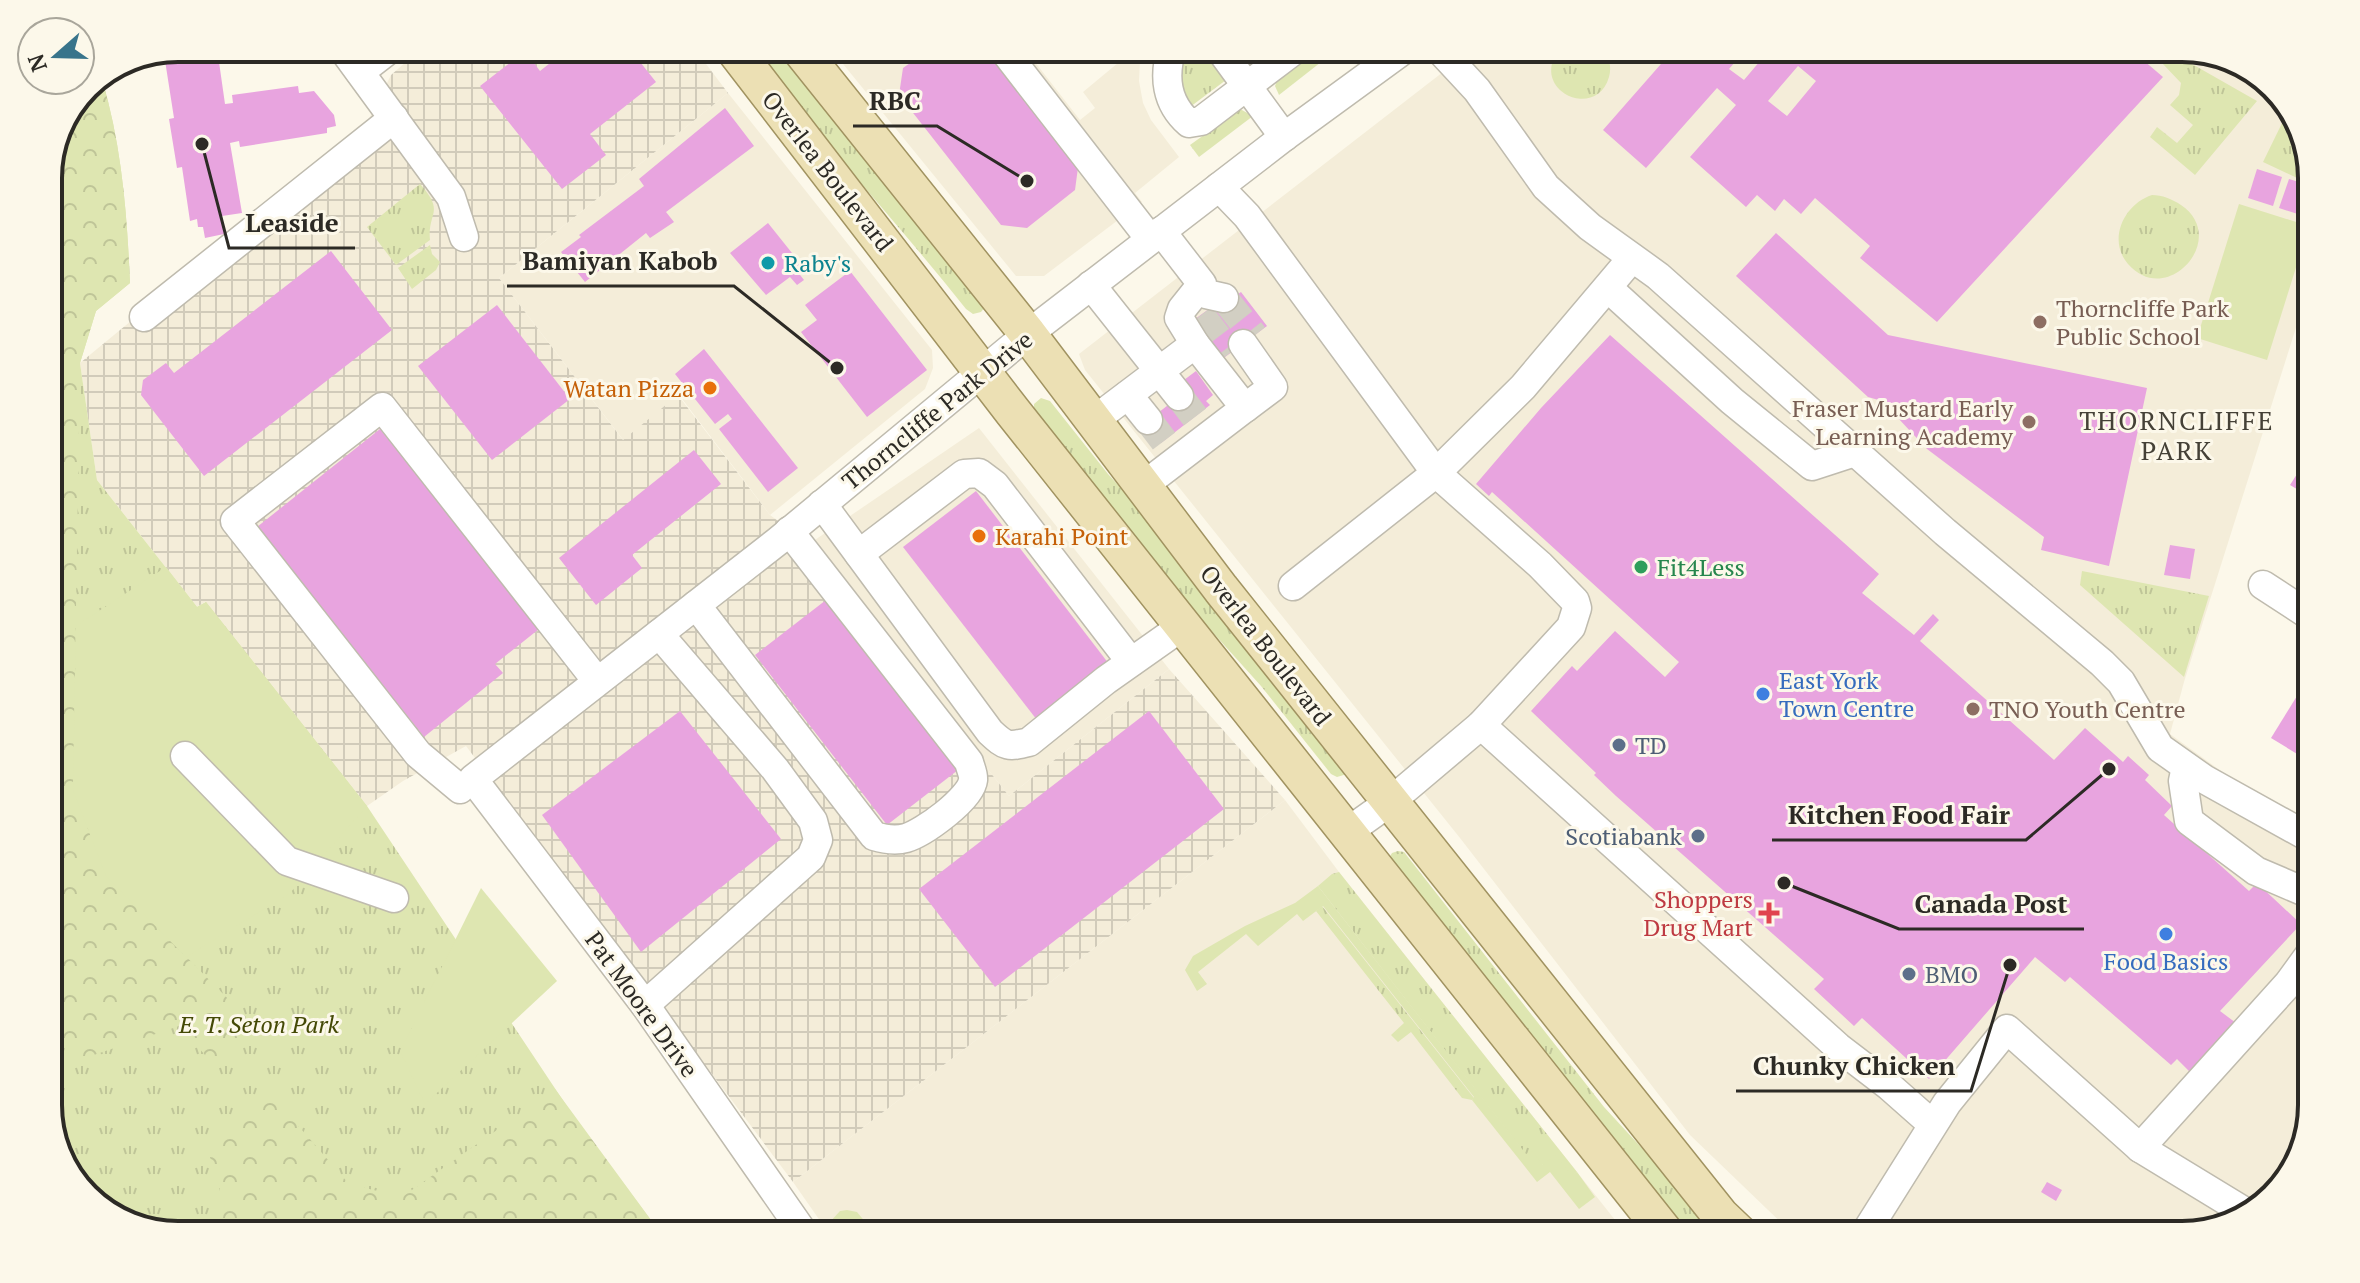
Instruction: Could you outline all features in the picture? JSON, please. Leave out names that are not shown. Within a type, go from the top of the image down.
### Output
[{"type":"main road","name":"Overlea Boulevard","points":[[744,62],[1346,833],[1656,1221]]},
{"type":"main road","name":"Overlea Boulevard","points":[[816,62],[1221,589],[1726,1221]]},
{"type":"street","points":[[352,62],[451,197],[464,237]]},
{"type":"street","points":[[360,72],[373,62]]},
{"type":"street","points":[[1013,62],[1209,299],[1182,309],[1179,318],[1195,344],[1245,408]]},
{"type":"street","points":[[1169,62],[1166,77],[1169,95],[1179,114],[1189,123],[1201,121],[1279,62]]},
{"type":"street","points":[[1229,62],[1284,137]]},
{"type":"street","name":"Thorncliffe Park Drive","points":[[466,784],[789,531],[1028,334],[1377,62]]},
{"type":"street","points":[[1451,62],[1477,90],[1546,187],[1590,227],[1658,276],[1855,452],[2121,682],[2160,748],[2204,779],[2298,831]]},
{"type":"street","points":[[144,317],[394,118]]},
{"type":"street","points":[[1219,187],[1247,216],[1436,473],[1540,565],[1575,601],[1577,608],[1571,627],[1481,725],[1391,801],[1346,833]]},
{"type":"street","points":[[1293,586],[1436,473],[1523,387],[1632,258]]},
{"type":"street","points":[[1091,285],[1143,383],[1179,428]]},
{"type":"street","points":[[1608,288],[1732,401],[1812,466],[1855,452]]},
{"type":"street","points":[[1093,421],[1195,344]]},
{"type":"street","points":[[1245,408],[1251,357]]},
{"type":"street","points":[[1143,383],[1179,428]]},
{"type":"street","name":"Pat Moore Drive","points":[[597,681],[382,407],[235,521],[418,754],[466,784],[645,1005],[795,1221]]},
{"type":"street","points":[[1143,486],[1179,428],[1245,408]]},
{"type":"street","points":[[859,554],[964,474],[979,473],[995,485],[1131,662]]},
{"type":"street","points":[[822,504],[1003,745],[1029,742],[1184,625]]},
{"type":"street","points":[[696,605],[874,836],[889,840],[907,838],[950,810],[969,791],[974,779],[969,762],[789,531]]},
{"type":"street","points":[[2263,585],[2298,608]]},
{"type":"street","points":[[645,1005],[811,857],[818,840],[813,821],[775,769],[659,634]]},
{"type":"street","points":[[1481,725],[1838,1047],[1932,1124]]},
{"type":"street","points":[[185,756],[287,861],[394,898]]},
{"type":"street","points":[[2186,767],[2183,781],[2189,821],[2256,871],[2298,889]]},
{"type":"street","points":[[2140,1148],[2298,970]]},
{"type":"street","points":[[1873,1221],[1932,1124],[2007,1029],[2140,1148],[2236,1207]]},
{"type":"shaded area","points":[[406,62],[705,62],[728,93],[499,278],[623,440],[678,395],[770,515],[809,544],[1009,796],[1169,669],[1285,800],[793,1182],[466,746],[403,781],[367,806],[205,602],[197,607],[97,480],[80,363],[364,129],[391,75]]},
{"type":"shaded area","points":[[841,62],[1035,62],[1080,120],[1095,108],[1083,92],[1119,62],[1140,62],[1143,103],[1151,120],[1179,157],[1135,193],[1142,202],[1044,276],[1016,276]]},
{"type":"shaded area","points":[[1456,62],[2182,62],[2212,66],[2246,82],[2269,101],[2278,114],[2296,155],[2298,321],[2170,734],[2298,827],[2298,1105],[2294,1135],[2278,1169],[2253,1197],[2226,1212],[2197,1220],[1779,1221],[1690,1135],[1460,838],[1085,370],[1079,354]]},
{"type":"shaded area","points":[[728,93],[932,350],[933,368],[925,389],[770,515],[679,395],[624,441],[499,278]]},
{"type":"shaded area","points":[[979,428],[1169,669],[1009,796],[809,544]]},
{"type":"shaded area","points":[[1285,800],[1616,1221],[820,1221],[793,1182]]},
{"type":"green space","points":[[760,62],[799,62],[985,307],[981,312],[973,314],[966,309]]},
{"type":"green space","points":[[1218,62],[1230,77],[1190,107],[1181,78],[1182,63]]},
{"type":"green space","points":[[1297,62],[1321,62],[1279,95],[1275,86],[1279,76]]},
{"type":"green space","points":[[1609,62],[1609,77],[1602,90],[1591,97],[1579,99],[1567,95],[1558,87],[1552,77],[1552,63]]},
{"type":"green space","points":[[2189,62],[2257,101],[2195,175],[2150,137],[2157,127],[2177,143],[2193,125],[2170,105],[2179,95],[2181,83],[2162,63]]},
{"type":"green space","name":"E. T. Seton Park","points":[[104,89],[122,180],[130,283],[96,311],[80,363],[97,480],[197,607],[206,602],[367,806],[578,1123],[652,1221],[155,1219],[127,1209],[101,1192],[74,1156],[62,1113],[62,170],[74,127],[86,107]]},
{"type":"green space","points":[[104,89],[122,180],[130,283],[96,311],[80,363],[73,790],[106,876],[260,1031],[214,1065],[179,1026],[82,1059],[62,1040],[62,170],[74,127],[86,107]]},
{"type":"green space","points":[[1240,109],[1253,116],[1199,157],[1190,145]]},
{"type":"green space","points":[[2283,122],[2296,155],[2298,178],[2263,162]]},
{"type":"green space","points":[[420,184],[434,207],[430,240],[396,265],[367,227]]},
{"type":"green space","points":[[2152,195],[2181,205],[2194,219],[2199,234],[2196,250],[2188,264],[2175,274],[2160,278],[2143,276],[2128,264],[2119,244],[2119,234],[2127,214],[2133,206]]},
{"type":"green space","points":[[2239,204],[2298,223],[2298,261],[2267,360],[2197,338]]},
{"type":"green space","points":[[430,245],[432,254],[440,262],[436,270],[412,289],[398,268]]},
{"type":"green space","points":[[1041,398],[1050,401],[1108,474],[1190,564],[1347,774],[1337,777],[1331,774],[1261,686],[1171,586],[1034,409],[1034,404]]},
{"type":"green space","points":[[166,567],[197,607],[206,602],[367,806],[290,893],[186,957],[106,876],[73,790],[76,626]]},
{"type":"green space","points":[[2082,571],[2209,596],[2184,677],[2080,585]]},
{"type":"green space","points":[[1404,852],[1604,1107],[1709,1221],[1670,1221],[1389,858],[1392,853]]},
{"type":"green space","points":[[1339,872],[1577,1172],[1572,1176],[1526,1155],[1318,886]]},
{"type":"green space","points":[[1318,886],[1526,1154],[1532,1151],[1543,1165],[1555,1155],[1572,1175],[1577,1172],[1595,1197],[1579,1209],[1550,1172],[1537,1182],[1323,906],[1303,921],[1297,914],[1258,946],[1246,934],[1198,972],[1207,984],[1197,991],[1185,970],[1193,956],[1245,926],[1295,903]]},
{"type":"green space","points":[[481,888],[557,981],[425,1104],[400,1051]]},
{"type":"green space","points":[[1322,906],[1474,1098],[1472,1100],[1462,1098],[1411,1032],[1398,1042],[1391,1035],[1404,1023],[1316,911]]},
{"type":"green space","points":[[555,1089],[652,1221],[218,1221],[220,1179],[202,1140],[268,1091],[349,1184],[402,1197]]},
{"type":"green space","points":[[840,1211],[857,1212],[864,1221],[831,1221]]},
{"type":"building","points":[[219,62],[225,104],[233,103],[232,95],[298,86],[299,93],[314,91],[334,115],[336,126],[327,128],[327,133],[240,147],[239,141],[230,143],[242,213],[222,216],[224,234],[205,238],[203,227],[198,227],[197,219],[190,221],[182,167],[177,168],[169,119],[174,118],[165,63]]},
{"type":"building","points":[[511,62],[533,62],[540,71],[551,62],[640,62],[656,82],[590,134],[606,155],[562,189],[480,86]]},
{"type":"building","points":[[912,62],[1002,62],[1079,160],[1075,190],[1027,228],[1001,225],[899,95],[903,68]]},
{"type":"building","points":[[1663,62],[1735,62],[1729,69],[1744,80],[1759,62],[2145,62],[2163,77],[1937,322],[1860,258],[1870,246],[1815,198],[1801,214],[1784,199],[1775,211],[1757,195],[1746,207],[1690,157],[1736,105],[1717,88],[1646,168],[1603,130]],"holes":[[[1798,66],[1816,81],[1787,116],[1768,101]]]},
{"type":"building","points":[[725,108],[754,146],[666,212],[674,222],[650,238],[646,233],[585,282],[561,252],[644,186],[639,179]]},
{"type":"building","points":[[2257,169],[2282,177],[2273,206],[2248,198]]},
{"type":"building","points":[[2289,179],[2298,182],[2298,214],[2279,208]]},
{"type":"building","name":"Raby's","points":[[768,223],[796,258],[802,268],[797,271],[804,280],[797,285],[790,277],[766,295],[730,253]]},
{"type":"building","points":[[1776,233],[1888,335],[2147,388],[2109,566],[2041,550],[2044,537],[1927,449],[1882,401],[1868,397],[1736,276]]},
{"type":"building","points":[[331,251],[392,330],[204,476],[141,395],[143,380],[166,363],[174,373]]},
{"type":"building","points":[[850,271],[927,370],[867,417],[801,332],[817,320],[805,305]]},
{"type":"building","points":[[1241,292],[1267,326],[1225,357],[1222,354],[1218,357],[1195,319],[1227,296],[1230,300]]},
{"type":"building","points":[[497,305],[570,399],[492,460],[418,366]]},
{"type":"building","name":"East York Town Centre","points":[[1610,335],[1879,574],[1862,593],[1914,635],[1933,614],[1939,620],[1920,641],[2054,760],[2085,728],[2123,762],[2128,756],[2149,775],[2145,780],[2172,806],[2164,815],[2249,891],[2257,883],[2298,921],[2298,927],[2220,1011],[2236,1023],[2192,1074],[2177,1059],[2171,1065],[2070,977],[2065,982],[2035,957],[1929,1079],[1862,1018],[1854,1026],[1814,989],[1824,979],[1616,796],[1531,711],[1572,666],[1577,671],[1615,631],[1665,677],[1679,662],[1492,492],[1489,496],[1476,484],[1541,408]]},
{"type":"building","points":[[704,349],[798,468],[768,492],[719,429],[732,419],[728,414],[715,424],[675,374]]},
{"type":"building","points":[[1196,371],[1213,395],[1206,401],[1210,405],[1161,443],[1145,423],[1190,388],[1184,380]]},
{"type":"building","points":[[380,429],[539,629],[495,664],[503,673],[424,737],[257,527]]},
{"type":"building","points":[[694,450],[721,484],[632,555],[642,568],[596,605],[559,558]]},
{"type":"building","points":[[2298,472],[2298,490],[2290,485]]},
{"type":"building","points":[[976,491],[1109,664],[1037,720],[903,547]]},
{"type":"building","points":[[2170,545],[2195,549],[2190,579],[2164,575]]},
{"type":"building","points":[[826,600],[958,770],[887,825],[755,655]]},
{"type":"building","points":[[2298,694],[2298,754],[2271,738]]},
{"type":"building","points":[[680,711],[781,839],[641,952],[542,815]]},
{"type":"building","points":[[1149,711],[1224,809],[995,987],[919,889]]},
{"type":"building","points":[[2047,1182],[2062,1190],[2056,1201],[2041,1192]]},
{"type":"tunnel","points":[[1224,298],[1254,336]]},
{"type":"tunnel","points":[[1201,315],[1230,353]]},
{"type":"tunnel","points":[[1179,396],[1195,417]]},
{"type":"tunnel","points":[[1148,420],[1164,441]]},
{"type":"place","name":"Leaside","points":[[202,144]]},
{"type":"place","name":"RBC","points":[[1027,181]]},
{"type":"place","name":"Raby's","points":[[768,263]]},
{"type":"place","name":"Thorncliffe Park Public School","points":[[2040,322]]},
{"type":"place","name":"Bamiyan Kabob","points":[[837,368]]},
{"type":"place","name":"Watan Pizza","points":[[710,388]]},
{"type":"place","name":"Fraser Mustard Early Learning Academy","points":[[2029,422]]},
{"type":"place","name":"Karahi Point","points":[[979,536]]},
{"type":"place","name":"Fit4Less","points":[[1641,567]]},
{"type":"place","name":"East York Town Centre","points":[[1763,694]]},
{"type":"place","name":"TNO Youth Centre","points":[[1973,709]]},
{"type":"place","name":"TD","points":[[1619,745]]},
{"type":"place","name":"Kitchen Food Fair","points":[[2109,769]]},
{"type":"place","name":"Scotiabank","points":[[1698,836]]},
{"type":"place","name":"Canada Post","points":[[1784,883]]},
{"type":"place","name":"Shoppers Drug Mart","points":[[1769,913]]},
{"type":"place","name":"Food Basics","points":[[2166,934]]},
{"type":"place","name":"Chunky Chicken","points":[[2010,965]]},
{"type":"place","name":"BMO","points":[[1909,974]]},
{"type":"district","name":"THORNCLIFFE PARK","points":[[2177,435]]}]
